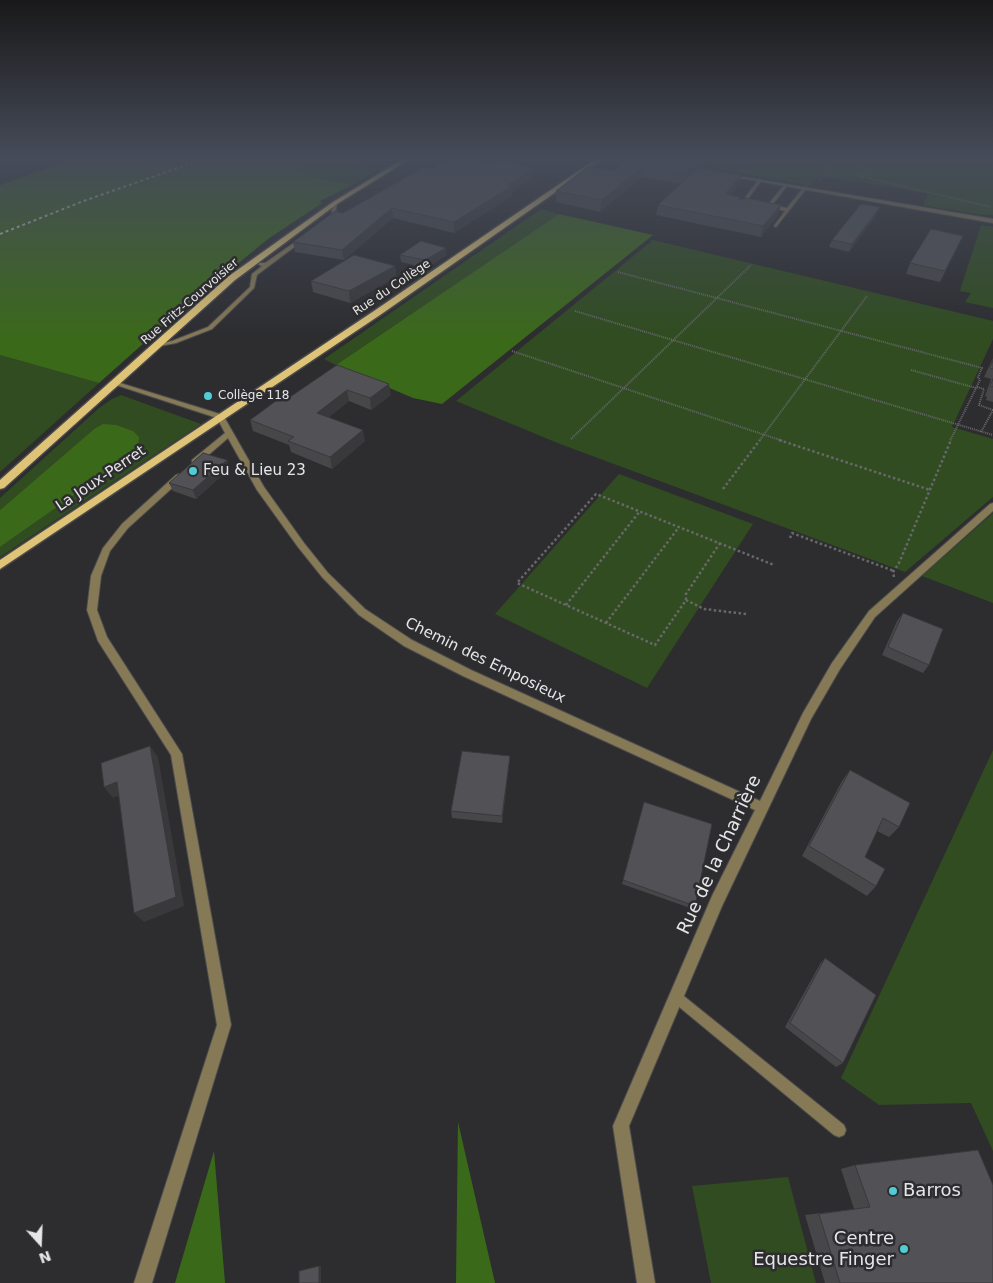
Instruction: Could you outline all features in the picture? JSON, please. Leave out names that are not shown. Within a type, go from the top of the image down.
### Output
[{"type":"main road","name":"Rue Fritz-Courvoisier","points":[[115,383],[232,278],[313,219]]},
{"type":"main road","name":"Rue du Collège","points":[[220,417],[516,219]]},
{"type":"main road","points":[[0,486],[115,383]]},
{"type":"main road","name":"La Joux-Perret","points":[[0,565],[220,417]]},
{"type":"street","points":[[115,383],[220,417]]},
{"type":"street","name":"Chemin des Emposieux","points":[[220,417],[260,488],[301,545],[326,575],[362,612],[408,643],[466,672],[762,808]]},
{"type":"street","points":[[143,1283],[224,1025],[176,754],[102,638],[92,610],[96,576],[106,550],[125,526],[228,434]]},
{"type":"street","name":"Rue de la Charrière","points":[[646,1283],[621,1126],[716,902],[807,716],[836,666],[872,614],[993,506]]},
{"type":"lane","points":[[326,224],[332,219]]},
{"type":"lane","points":[[776,226],[781,219]]},
{"type":"lane","points":[[156,346],[174,342],[210,328],[252,287],[255,274],[311,234]]},
{"type":"lane","points":[[253,263],[266,265]]},
{"type":"lane","points":[[676,997],[839,1130]]},
{"type":"path","points":[[571,440],[751,265]]},
{"type":"path","points":[[618,272],[982,368],[978,377],[980,380],[977,387],[958,425],[893,571],[792,533],[790,538]]},
{"type":"path","points":[[723,489],[765,436],[867,296]]},
{"type":"path","points":[[575,311],[993,435]]},
{"type":"path","points":[[512,351],[930,490]]},
{"type":"path","points":[[911,370],[984,389],[979,405],[993,410],[981,432]]},
{"type":"path","points":[[720,543],[686,594],[686,600],[655,645],[517,583],[596,494],[774,564]]},
{"type":"path","points":[[566,605],[640,511]]},
{"type":"path","points":[[606,623],[679,527]]},
{"type":"path","points":[[686,600],[704,608],[746,614]]},
{"type":"green space","points":[[0,219],[298,219],[268,239],[181,310],[99,383],[0,355]]},
{"type":"green space","points":[[527,219],[552,219],[336,365],[324,359]]},
{"type":"green space","points":[[552,219],[581,219],[653,235],[442,404],[413,398],[336,365]]},
{"type":"green space","points":[[981,225],[993,227],[993,308],[965,302],[971,293],[960,291]]},
{"type":"green space","points":[[653,240],[993,321],[993,339],[952,427],[993,439],[993,497],[905,572],[560,444],[456,401]]},
{"type":"green space","points":[[0,355],[99,383],[0,472]]},
{"type":"green space","points":[[121,395],[201,424],[0,557],[0,547],[137,450],[94,429],[0,510],[0,498],[99,408]]},
{"type":"green space","points":[[103,424],[116,425],[133,431],[139,437],[138,450],[0,547],[0,510],[94,429]]},
{"type":"green space","points":[[619,474],[753,524],[647,688],[495,614]]},
{"type":"green space","points":[[993,513],[993,603],[922,576]]},
{"type":"green space","points":[[993,750],[993,1151],[971,1103],[879,1105],[841,1078]]},
{"type":"green space","points":[[458,1122],[495,1283],[456,1283]]},
{"type":"green space","points":[[214,1151],[225,1283],[175,1283]]},
{"type":"green space","points":[[788,1177],[816,1283],[711,1283],[692,1186]]},
{"type":"building","points":[[324,219],[379,219],[342,250],[293,242]]},
{"type":"building","points":[[440,219],[459,219],[454,222]]},
{"type":"building","points":[[727,219],[769,219],[763,226]]},
{"type":"building","points":[[849,219],[871,219],[852,244],[832,240]]},
{"type":"building","points":[[931,229],[963,236],[945,271],[910,263]]},
{"type":"building","points":[[421,241],[446,248],[425,260],[400,255]]},
{"type":"building","points":[[354,255],[395,266],[349,291],[311,281]]},
{"type":"building","points":[[337,365],[389,384],[370,398],[347,390],[317,413],[363,430],[330,457],[288,441],[294,437],[250,420],[284,395],[290,397]]},
{"type":"building","points":[[203,453],[227,460],[193,490],[169,483]]},
{"type":"building","points":[[903,613],[943,629],[929,665],[888,647]]},
{"type":"building","points":[[150,746],[176,897],[134,913],[117,782],[104,787],[101,763]]},
{"type":"building","points":[[462,751],[510,756],[502,816],[451,811]]},
{"type":"building","points":[[850,770],[910,803],[899,827],[883,818],[865,857],[885,869],[876,886],[809,846]]},
{"type":"building","points":[[644,802],[712,824],[695,906],[623,880]]},
{"type":"building","points":[[825,958],[876,995],[843,1063],[790,1023]]},
{"type":"building","name":"Centre Equestre Finger","points":[[978,1150],[993,1185],[993,1283],[840,1283],[819,1214],[870,1207],[855,1165]]},
{"type":"building","points":[[319,1266],[319,1283],[299,1283],[299,1271]]},
{"type":"railway","points":[[0,234],[38,219]]},
{"type":"place","name":"Collège 118","points":[[208,396]]},
{"type":"place","name":"Feu & Lieu 23","points":[[193,471]]},
{"type":"place","name":"Barros","points":[[893,1191]]},
{"type":"place","name":"Centre Equestre Finger","points":[[904,1249]]}]
